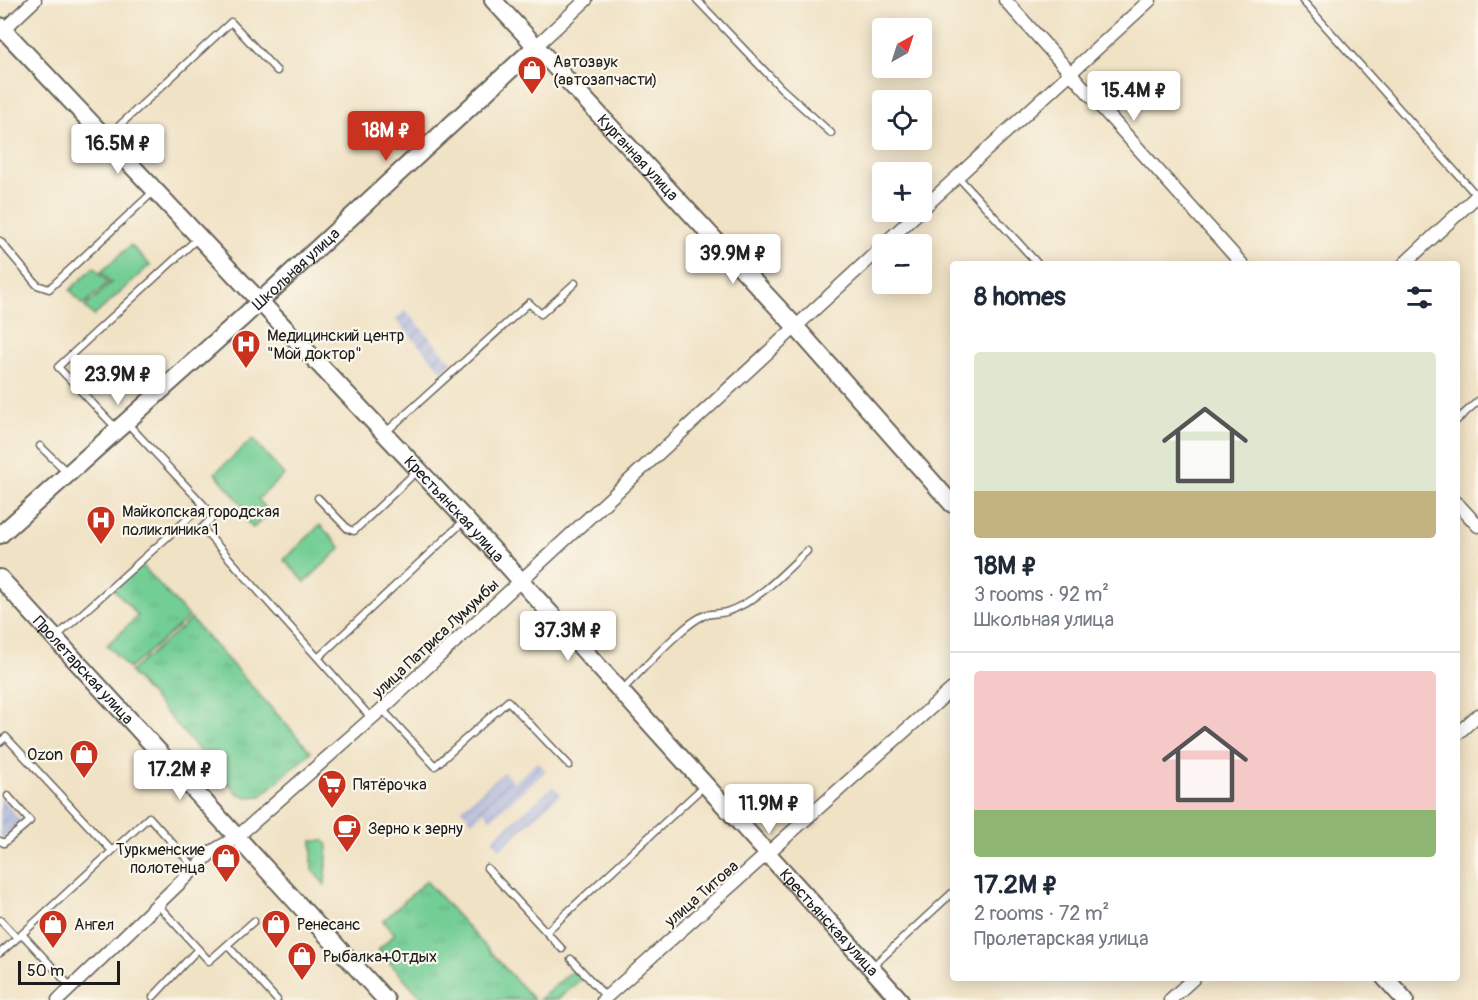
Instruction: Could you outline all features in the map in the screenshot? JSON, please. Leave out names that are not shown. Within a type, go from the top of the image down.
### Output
[{"type":"street","points":[[1,29],[35,0]]},
{"type":"street","name":"Курганная улица","points":[[493,0],[794,325],[950,502]]},
{"type":"street","name":"Школьная улица","points":[[0,535],[260,302],[586,0]]},
{"type":"street","points":[[1005,0],[1239,261]]},
{"type":"street","name":"улица Патриса Лумумбы","points":[[895,234],[1150,0]]},
{"type":"street","name":"Крестьянская улица","points":[[1,29],[200,235],[260,302],[466,520],[619,693],[900,1000]]},
{"type":"street","points":[[1407,261],[1477,195]]},
{"type":"street","name":"улица Патриса Лумумбы","points":[[58,1000],[213,851],[237,837],[382,710],[872,255]]},
{"type":"street","points":[[1460,506],[1478,526]]},
{"type":"street","name":"Пролетарская улица","points":[[0,578],[386,1000]]},
{"type":"street","name":"улица Титова","points":[[605,999],[768,856],[950,691]]},
{"type":"street","points":[[1460,731],[1478,715]]},
{"type":"street","points":[[1170,1000],[1191,981]]},
{"type":"street","points":[[1388,981],[1405,1000]]},
{"type":"lane","points":[[697,0],[781,87],[831,133]]},
{"type":"lane","points":[[1302,0],[1477,195]]},
{"type":"lane","points":[[107,137],[231,22],[277,71]]},
{"type":"lane","points":[[959,178],[1035,261]]},
{"type":"lane","points":[[0,241],[37,285],[50,289],[156,190]]},
{"type":"lane","points":[[200,235],[58,367],[214,516],[202,528],[372,719]]},
{"type":"lane","points":[[384,434],[529,303],[541,314],[575,283]]},
{"type":"lane","points":[[1460,417],[1478,401]]},
{"type":"lane","points":[[40,446],[69,473]]},
{"type":"lane","points":[[318,498],[348,529],[354,531],[418,471]]},
{"type":"lane","points":[[55,638],[203,505]]},
{"type":"lane","points":[[318,658],[466,520]]},
{"type":"lane","points":[[619,693],[703,616],[726,612],[744,603],[772,584],[807,551]]},
{"type":"lane","points":[[382,710],[435,766],[508,700],[569,765]]},
{"type":"lane","points":[[0,742],[6,737],[112,851]]},
{"type":"lane","points":[[546,932],[705,786]]},
{"type":"lane","points":[[0,841],[4,843],[30,821],[8,796]]},
{"type":"lane","points":[[0,953],[149,817],[196,868]]},
{"type":"lane","points":[[487,868],[562,949]]},
{"type":"lane","points":[[871,968],[950,894]]},
{"type":"lane","points":[[157,904],[209,961],[254,921]]},
{"type":"lane","points":[[0,920],[71,987]]},
{"type":"lane","points":[[227,945],[277,1000]]},
{"type":"lane","points":[[153,997],[198,949]]},
{"type":"lane","points":[[571,959],[605,999]]},
{"type":"shaded area","points":[[405,310],[452,362],[442,371],[395,319]]},
{"type":"shaded area","points":[[538,762],[546,771],[491,819],[484,811],[472,822],[461,809],[504,772],[514,782]]},
{"type":"shaded area","points":[[553,786],[561,794],[500,849],[492,840]]},
{"type":"shaded area","points":[[0,797],[21,821],[2,838],[0,836]]},
{"type":"green space","points":[[131,245],[150,265],[94,316],[85,307],[111,283],[101,272]]},
{"type":"green space","points":[[94,267],[108,283],[83,305],[70,290]]},
{"type":"green space","points":[[253,439],[284,475],[258,499],[270,513],[253,528],[239,513],[244,507],[215,473]]},
{"type":"green space","points":[[320,525],[341,548],[305,582],[284,560]]},
{"type":"green space","points":[[140,563],[189,617],[129,669],[107,645],[138,616],[113,588]]},
{"type":"green space","points":[[191,619],[311,752],[261,796],[247,797],[237,793],[130,672]]},
{"type":"green space","points":[[312,841],[324,841],[328,845],[325,885],[312,870]]},
{"type":"green space","points":[[426,881],[534,1000],[424,1000],[378,950],[395,934],[383,921]]},
{"type":"green space","points":[[573,970],[581,979],[557,1000],[539,1000]]},
{"type":"place","name":"Автозвук (автозапчасти)","points":[[532,96]]},
{"type":"place","name":"Медицинский центр \"Мой доктор\"","points":[[246,370]]},
{"type":"place","name":"Майкопская городская поликлиника 1","points":[[101,546]]},
{"type":"place","name":"Ozon","points":[[84,780]]},
{"type":"place","name":"Пятёрочка","points":[[332,810]]},
{"type":"place","name":"Зерно к зерну","points":[[347,854]]},
{"type":"place","name":"Туркменские полотенца","points":[[226,884]]},
{"type":"place","name":"Ангел","points":[[53,950]]},
{"type":"place","name":"Ренесанс","points":[[276,950]]},
{"type":"place","name":"Рыбалка+Отдых","points":[[302,982]]}]
